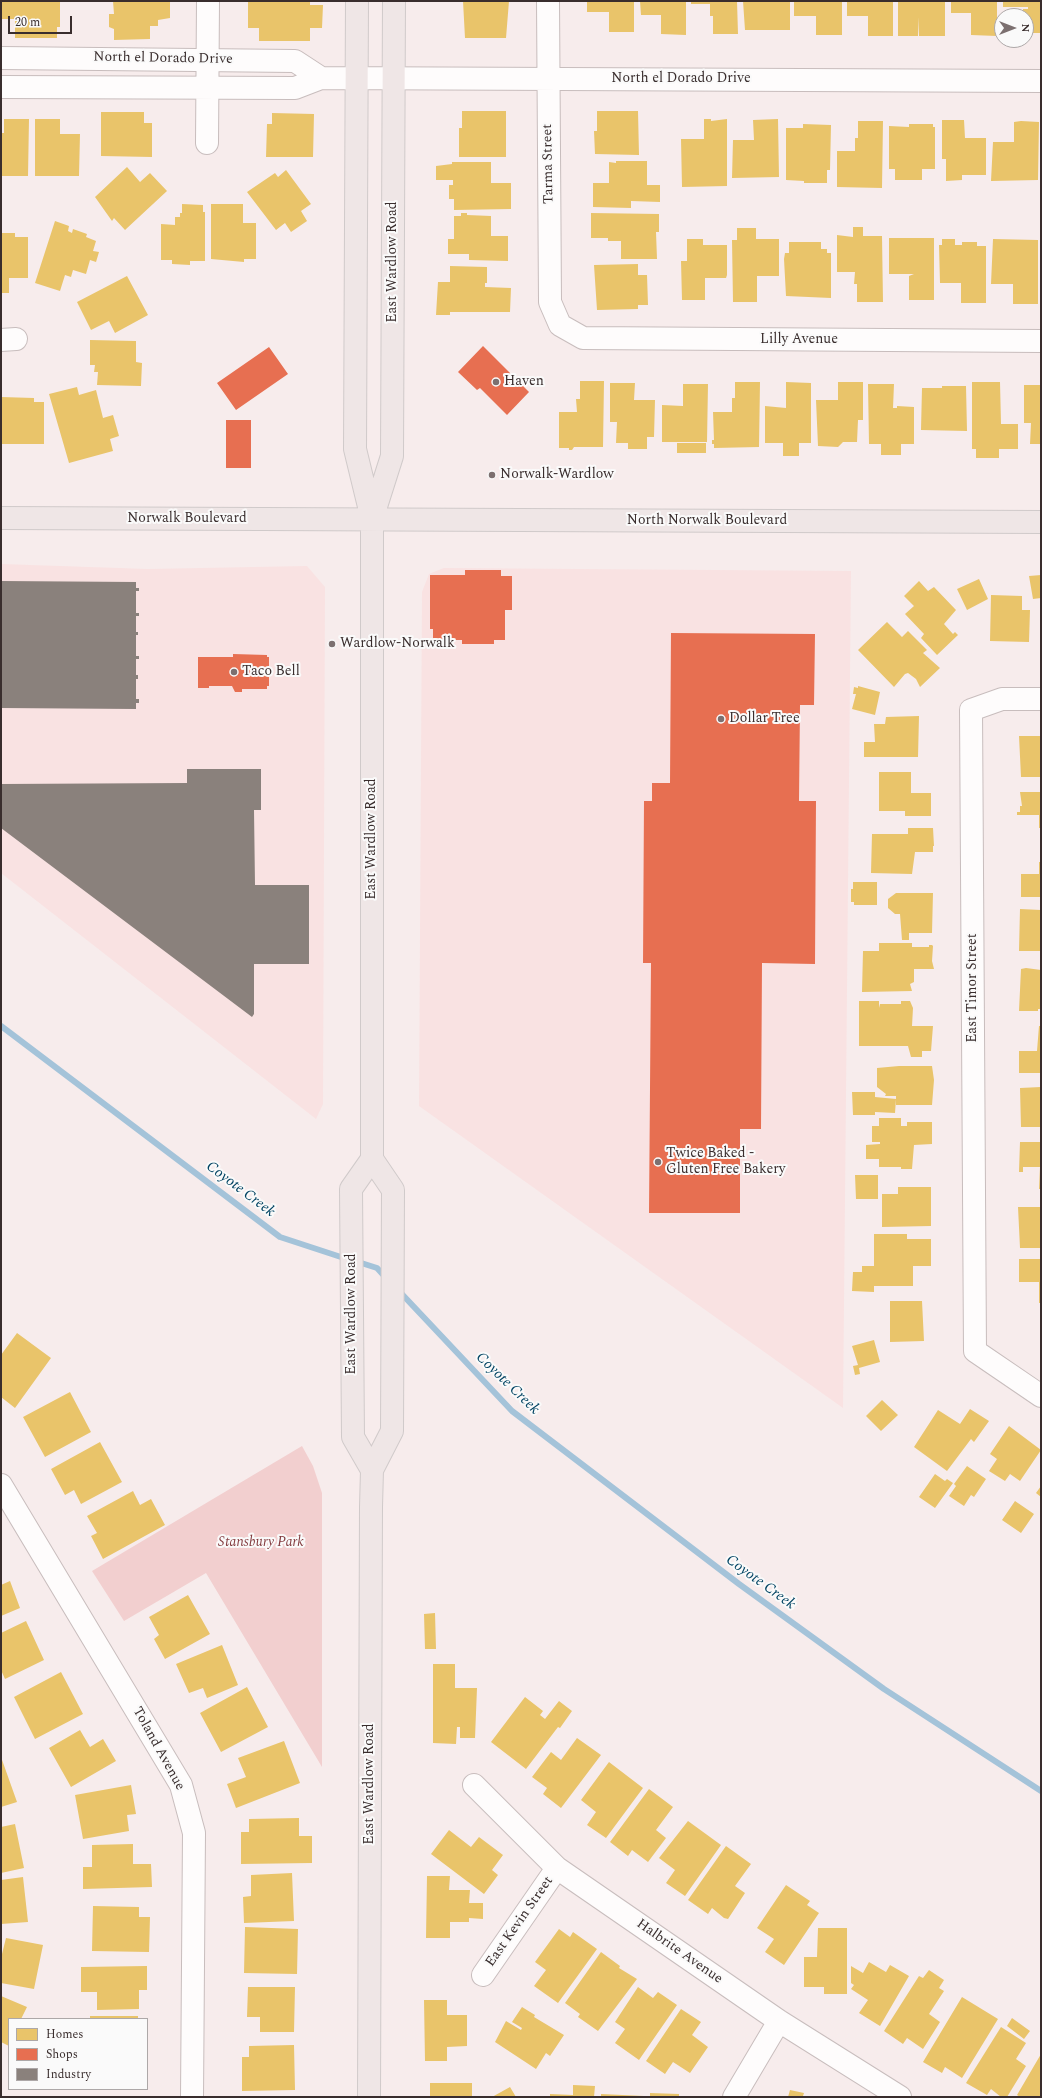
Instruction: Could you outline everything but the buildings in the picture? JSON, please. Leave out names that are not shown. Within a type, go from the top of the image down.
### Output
[{"type":"main road","name":"East Wardlow Road","points":[[357,1],[355,449],[372,519],[372,1159],[393,1190],[392,1431],[372,1470],[369,2097]]},
{"type":"main road","name":"East Wardlow Road","points":[[372,519],[392,456],[394,1]]},
{"type":"main road","name":"Norwalk Boulevard","points":[[1,518],[372,519]]},
{"type":"main road","name":"North Norwalk Boulevard","points":[[372,519],[1041,522]]},
{"type":"main road","name":"East Wardlow Road","points":[[372,1159],[351,1189],[353,1437],[372,1470]]},
{"type":"street","points":[[207,143],[208,1]]},
{"type":"street","name":"Tarma Street","points":[[548,1],[550,302],[560,325]]},
{"type":"street","name":"North el Dorado Drive","points":[[1,58],[295,61],[320,78]]},
{"type":"street","points":[[96,59],[96,87]]},
{"type":"street","name":"North el Dorado Drive","points":[[1,87],[295,88],[320,78],[1041,81]]},
{"type":"street","name":"Lilly Avenue","points":[[560,325],[583,338],[1041,341]]},
{"type":"street","name":"East Timor Street","points":[[1041,699],[1002,699],[971,710],[975,1351],[1041,1396]]},
{"type":"street","name":"Toland Avenue","points":[[1,1484],[181,1785],[194,1833],[192,2097]]},
{"type":"street","name":"Halbrite Avenue","points":[[474,1784],[557,1868],[779,2021],[900,2097]]},
{"type":"street","name":"East Kevin Street","points":[[483,1976],[557,1868]]},
{"type":"street","points":[[734,2097],[779,2021]]},
{"type":"shaded area","points":[[1,564],[148,569],[307,566],[325,587],[323,1104],[316,1119],[1,873]]},
{"type":"shaded area","points":[[444,568],[851,571],[843,1408],[419,1106],[422,592],[429,574]]},
{"type":"green space","name":"Stansbury Park","points":[[302,1446],[313,1466],[322,1493],[322,1767],[206,1573],[124,1621],[92,1571]]},
{"type":"waterway","name":"Coyote Creek","points":[[1,1026],[280,1237],[347,1259]]},
{"type":"waterway","name":"Coyote Creek","points":[[355,1261],[377,1268],[387,1279]]},
{"type":"waterway","name":"Coyote Creek","points":[[399,1291],[512,1411],[739,1584],[884,1689],[1041,1791]]},
{"type":"place","name":"Haven","points":[[496,382]]},
{"type":"place","name":"Norwalk-Wardlow","points":[[492,475]]},
{"type":"place","name":"Wardlow-Norwalk","points":[[332,644]]},
{"type":"place","name":"Taco Bell","points":[[234,672]]},
{"type":"place","name":"Dollar Tree","points":[[721,719]]},
{"type":"place","name":"Twice Baked - Gluten Free Bakery","points":[[658,1162]]}]
